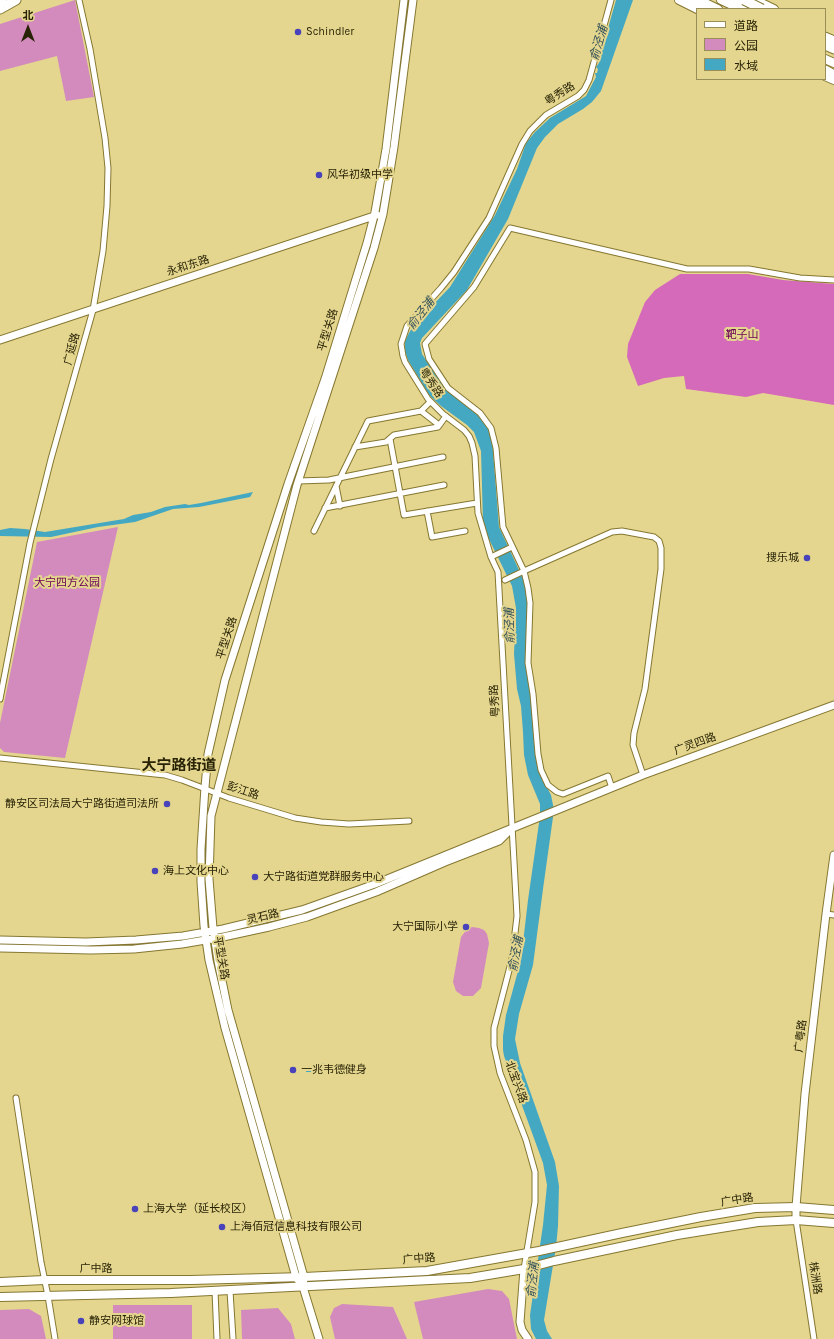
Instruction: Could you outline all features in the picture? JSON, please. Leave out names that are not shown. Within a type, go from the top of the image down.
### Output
[{"type":"highway","points":[[1,1],[7,0]]},
{"type":"highway","points":[[0,9],[16,0]]},
{"type":"highway","points":[[686,0],[702,8]]},
{"type":"highway","points":[[689,0],[706,8]]},
{"type":"highway","points":[[731,0],[748,8]]},
{"type":"highway","points":[[744,0],[760,8]]},
{"type":"main road","points":[[679,0],[696,8]]},
{"type":"main road","points":[[699,0],[716,8]]},
{"type":"main road","points":[[721,0],[738,8]]},
{"type":"main road","points":[[755,0],[772,8]]},
{"type":"main road","name":"广中路","points":[[0,1282],[45,1280],[183,1280],[300,1277],[428,1271],[539,1251],[701,1217],[755,1208],[796,1207],[834,1210]]},
{"type":"main road","name":"广中路","points":[[0,1297],[171,1294],[470,1278],[524,1269],[554,1261],[677,1235],[758,1222],[796,1220],[834,1223]]},
{"type":"street","name":"广延路","points":[[0,699],[34,524],[93,310],[104,244],[108,168],[101,106],[79,0]]},
{"type":"street","name":"平型关路","points":[[319,1339],[224,1028],[215,991],[206,940],[201,882],[204,788],[208,754],[224,680],[324,378],[367,243],[374,216],[386,149],[404,0]]},
{"type":"street","name":"平型关路","points":[[300,1277],[228,1010],[214,939],[209,879],[210,816],[298,482],[374,248],[383,214],[394,148],[413,0]]},
{"type":"street","name":"粤秀路","points":[[512,829],[498,572],[491,557],[478,513],[475,456],[472,443],[464,430],[430,402],[422,390],[403,356],[401,344],[407,326],[454,272],[486,223],[522,144],[530,131],[546,115],[578,96],[584,90],[589,80],[611,0]]},
{"type":"street","name":"永和东路","points":[[0,340],[383,214]]},
{"type":"street","points":[[612,788],[608,776],[563,794],[557,792],[548,784],[541,770],[538,754],[533,694],[528,663],[530,603],[528,588],[523,572],[503,528],[496,448],[492,428],[480,413],[448,388],[429,359],[425,344],[474,287],[510,228],[687,269],[749,269],[800,278],[834,280]]},
{"type":"street","points":[[314,531],[368,421],[421,411],[430,402]]},
{"type":"street","points":[[421,411],[439,425]]},
{"type":"street","points":[[355,447],[386,442],[394,435],[438,427],[446,416]]},
{"type":"street","points":[[390,439],[404,515],[477,503]]},
{"type":"street","points":[[298,482],[329,480],[443,457]]},
{"type":"street","points":[[325,508],[444,484]]},
{"type":"street","points":[[336,486],[340,506]]},
{"type":"street","points":[[427,511],[432,537],[465,531]]},
{"type":"street","points":[[505,580],[612,532],[622,530],[654,537],[659,541],[661,548],[661,569],[645,689],[634,732],[633,745],[643,775]]},
{"type":"street","points":[[491,557],[512,547]]},
{"type":"street","name":"广灵四路","points":[[525,822],[643,775],[834,705]]},
{"type":"street","name":"彭江路","points":[[0,758],[153,774],[182,780],[295,818],[314,821],[349,824],[409,821]]},
{"type":"street","name":"灵石路","points":[[0,940],[86,942],[136,940],[182,936],[265,920],[339,898],[512,829],[525,822]]},
{"type":"street","name":"灵石路","points":[[0,948],[91,950],[168,946],[214,939],[299,919],[340,906],[499,841],[512,829]]},
{"type":"street","name":"北宝兴路","points":[[512,829],[516,902],[515,936],[509,972],[495,1022],[494,1046],[500,1073],[531,1155],[535,1172],[535,1202],[524,1269],[520,1322],[522,1330],[528,1339]]},
{"type":"street","name":"广粤路","points":[[796,1220],[805,1094],[834,855]]},
{"type":"street","points":[[826,914],[834,915]]},
{"type":"street","points":[[16,1098],[41,1262],[56,1339]]},
{"type":"street","name":"株洲路","points":[[796,1220],[814,1339]]},
{"type":"street","points":[[230,1290],[232,1339]]},
{"type":"street","points":[[215,1291],[217,1339]]},
{"type":"green space","points":[[75,0],[94,97],[66,101],[57,56],[0,71],[0,24]]},
{"type":"green space","name":"靶子山","points":[[680,274],[748,274],[783,280],[834,284],[834,405],[763,393],[746,397],[686,389],[684,376],[664,378],[638,386],[627,357],[628,344],[645,302],[655,290]]},
{"type":"green space","name":"大宁四方公园","points":[[118,527],[65,758],[4,752],[0,748],[0,723],[37,542]]},
{"type":"green space","points":[[472,927],[484,930],[487,934],[489,943],[481,988],[473,996],[463,996],[456,991],[453,982],[461,937],[467,929]]},
{"type":"green space","points":[[488,1289],[502,1291],[509,1299],[517,1339],[423,1339],[414,1302]]},
{"type":"green space","points":[[342,1304],[393,1307],[407,1339],[335,1339],[330,1317],[334,1308]]},
{"type":"green space","points":[[113,1305],[192,1305],[192,1339],[113,1339]]},
{"type":"green space","points":[[278,1308],[291,1324],[295,1339],[242,1339],[241,1310]]},
{"type":"green space","points":[[29,1309],[41,1316],[46,1339],[0,1339],[0,1310]]},
{"type":"water","points":[[616,0],[633,0],[601,91],[592,102],[583,109],[558,124],[545,137],[537,148],[508,219],[467,290],[422,338],[420,343],[422,354],[445,389],[479,415],[488,427],[492,438],[499,527],[525,583],[527,593],[527,625],[536,758],[541,776],[551,795],[554,810],[533,965],[519,1014],[515,1039],[520,1063],[555,1162],[559,1186],[556,1247],[544,1320],[547,1331],[552,1339],[536,1339],[531,1329],[530,1315],[543,1225],[547,1185],[543,1163],[503,1050],[506,1015],[521,960],[540,816],[540,804],[528,775],[524,755],[521,706],[517,689],[514,654],[516,608],[512,586],[486,533],[483,522],[481,451],[474,432],[429,395],[408,360],[405,351],[405,341],[414,325],[450,287],[495,215],[517,169],[526,143],[550,118],[586,96],[596,77],[595,73],[597,73],[598,69],[596,67],[599,63]]},
{"type":"water","points":[[253,492],[250,497],[199,507],[173,509],[135,522],[98,527],[51,537],[0,536],[0,530],[10,528],[45,532],[124,519],[133,515],[151,512],[165,507],[201,503]]},
{"type":"water","points":[[320,1063],[333,1063],[333,1072],[306,1072],[306,1068]]},
{"type":"place","name":"Schindler","points":[[298,32]]},
{"type":"place","name":"风华初级中学","points":[[319,175]]},
{"type":"place","name":"搜乐城","points":[[807,558]]},
{"type":"place","name":"静安区司法局大宁路街道司法所","points":[[167,804]]},
{"type":"place","name":"海上文化中心","points":[[155,871]]},
{"type":"place","name":"大宁路街道党群服务中心","points":[[255,877]]},
{"type":"place","name":"大宁国际小学","points":[[466,927]]},
{"type":"place","name":"一兆韦德健身","points":[[293,1070]]},
{"type":"place","name":"上海大学（延长校区）","points":[[135,1209]]},
{"type":"place","name":"上海佰冠信息科技有限公司","points":[[222,1227]]},
{"type":"place","name":"静安网球馆","points":[[81,1321]]},
{"type":"district","name":"大宁路街道","points":[[179,766]]},
{"type":"water label","name":"俞泾浦","points":[[599,43]]},
{"type":"water label","name":"俞泾浦","points":[[421,314]]},
{"type":"water label","name":"俞泾浦","points":[[510,626]]},
{"type":"water label","name":"俞泾浦","points":[[516,954]]},
{"type":"water label","name":"俞泾浦","points":[[533,1280]]}]
